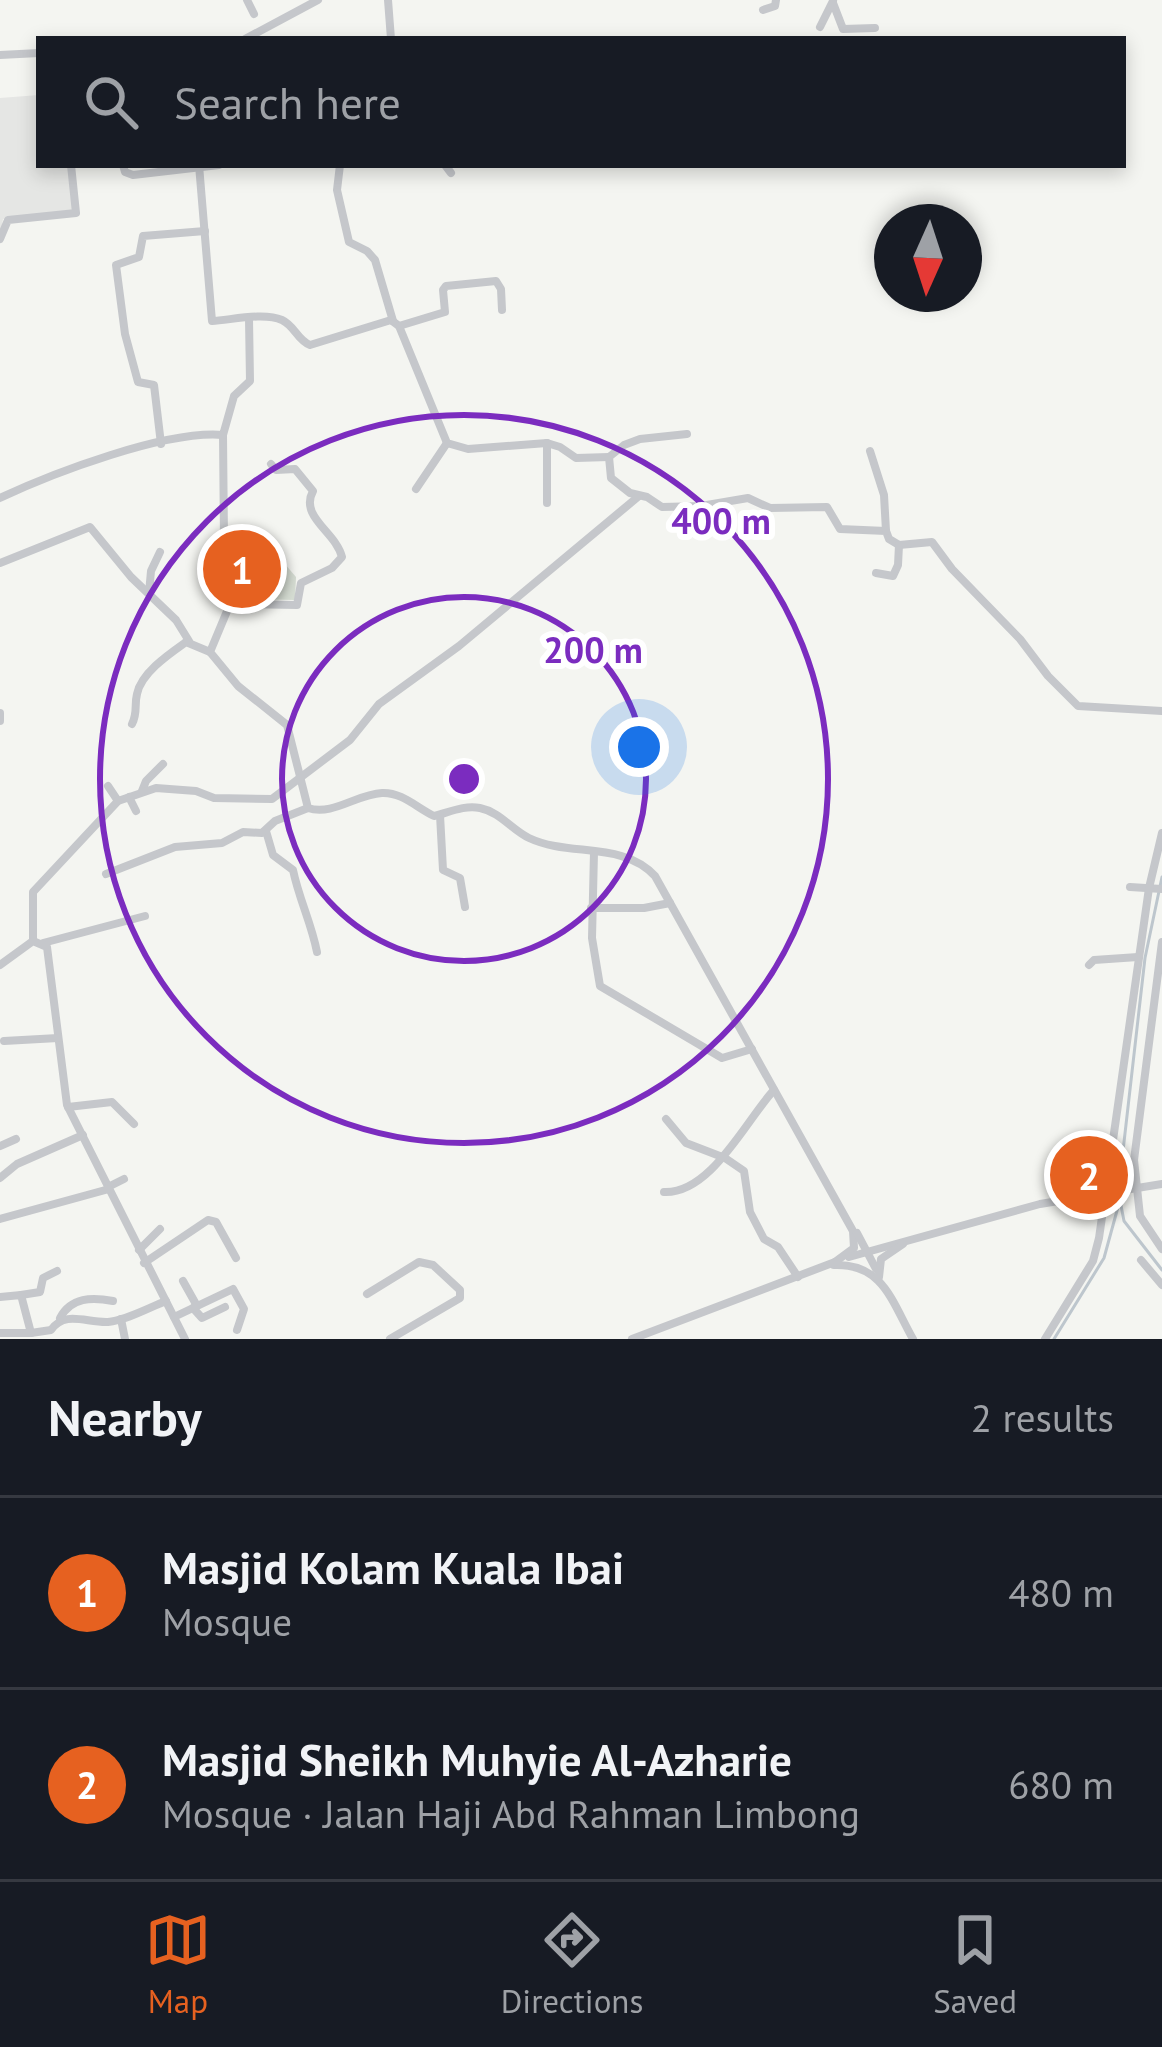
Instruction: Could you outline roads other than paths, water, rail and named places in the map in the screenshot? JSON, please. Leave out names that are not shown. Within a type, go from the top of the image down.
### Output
[{"type":"street","points":[[247,0],[254,14]]},
{"type":"street","points":[[251,36],[318,0]]},
{"type":"street","points":[[388,0],[391,36]]},
{"type":"street","points":[[763,10],[775,6],[776,0]]},
{"type":"street","points":[[820,27],[833,1]]},
{"type":"street","points":[[833,1],[843,29],[875,28]]},
{"type":"street","points":[[0,55],[36,53]]},
{"type":"street","points":[[0,239],[8,220],[76,213],[71,168]]},
{"type":"street","points":[[124,168],[133,175],[184,168]]},
{"type":"street","points":[[199,168],[212,321],[279,319],[310,345],[378,322],[396,324],[445,312],[446,286],[496,281],[502,310]]},
{"type":"street","points":[[340,168],[337,190],[350,242],[375,260],[396,324],[447,443]]},
{"type":"street","points":[[161,444],[154,385],[138,382],[124,334],[116,265],[139,257],[143,236],[205,231]]},
{"type":"street","points":[[210,652],[230,604],[220,572],[223,435],[234,396],[250,381],[249,319]]},
{"type":"street","points":[[0,498],[36,481],[199,433],[223,435]]},
{"type":"street","points":[[447,443],[468,448],[547,443],[576,458],[606,457],[640,439],[687,434]]},
{"type":"street","points":[[416,489],[447,443]]},
{"type":"street","points":[[547,443],[547,503]]},
{"type":"street","points":[[870,451],[884,495],[889,539],[899,544],[937,545],[952,569],[1078,706],[1162,711]]},
{"type":"street","points":[[606,457],[612,479],[662,507],[748,498],[770,508],[827,507],[840,529],[886,531]]},
{"type":"street","points":[[230,604],[297,605],[301,583],[332,568],[342,557],[337,541],[309,510],[313,491],[301,475],[271,464]]},
{"type":"street","points":[[185,1339],[68,1107],[48,952],[38,942],[35,889],[118,801],[129,796],[156,788],[264,802],[350,740],[379,704],[459,646],[639,496]]},
{"type":"street","points":[[0,563],[90,526],[176,620],[189,641],[210,652],[238,686],[285,722],[308,808]]},
{"type":"street","points":[[876,574],[896,572],[899,544]]},
{"type":"street","points":[[149,594],[150,573],[160,552]]},
{"type":"street","points":[[132,724],[141,682],[189,641]]},
{"type":"street","points":[[142,792],[163,764]]},
{"type":"street","points":[[108,786],[118,801]]},
{"type":"street","points":[[106,874],[175,847],[222,843],[243,832],[266,831],[275,821],[308,808],[326,810],[383,793],[407,799],[429,814],[483,808],[530,838],[644,865],[670,903],[913,1339]]},
{"type":"street","points":[[129,796],[136,811]]},
{"type":"street","points":[[440,815],[443,870],[460,878],[465,907]]},
{"type":"street","points":[[266,831],[273,855],[293,870],[317,952]]},
{"type":"street","points":[[1045,1339],[1093,1261],[1111,1174],[1149,888],[1162,833]]},
{"type":"street","points":[[594,852],[593,955],[601,986],[722,1058],[752,1049]]},
{"type":"street","points":[[1130,887],[1162,889]]},
{"type":"street","points":[[591,908],[670,903]]},
{"type":"street","points":[[0,965],[38,942],[145,916]]},
{"type":"street","points":[[1162,942],[1131,1187],[1140,1216],[1162,1249]]},
{"type":"street","points":[[1089,965],[1094,960],[1138,957]]},
{"type":"street","points":[[4,1041],[58,1038]]},
{"type":"street","points":[[664,1192],[683,1189],[725,1158],[751,1115],[774,1090]]},
{"type":"street","points":[[68,1107],[112,1102],[134,1124]]},
{"type":"street","points":[[666,1119],[686,1143],[744,1171],[750,1212],[764,1239],[778,1247],[798,1276]]},
{"type":"street","points":[[0,1178],[17,1164],[83,1136]]},
{"type":"street","points":[[0,1146],[16,1139]]},
{"type":"street","points":[[0,1219],[90,1197],[124,1179]]},
{"type":"street","points":[[632,1339],[798,1276],[901,1244],[1040,1204],[1162,1184]]},
{"type":"street","points":[[144,1263],[208,1220],[215,1222],[236,1258]]},
{"type":"street","points":[[139,1250],[160,1229]]},
{"type":"street","points":[[854,1233],[873,1245],[901,1244]]},
{"type":"street","points":[[834,1264],[854,1248],[854,1233]]},
{"type":"street","points":[[877,1276],[881,1258],[901,1244]]},
{"type":"street","points":[[1141,1260],[1162,1285]]},
{"type":"street","points":[[367,1294],[419,1262],[433,1265],[460,1290],[460,1298],[390,1339]]},
{"type":"street","points":[[834,1264],[858,1264],[877,1276]]},
{"type":"street","points":[[0,1297],[40,1292],[43,1278],[57,1270]]},
{"type":"street","points":[[183,1281],[202,1318],[225,1307]]},
{"type":"street","points":[[174,1317],[235,1291],[244,1310],[237,1330]]},
{"type":"street","points":[[21,1295],[31,1333]]},
{"type":"street","points":[[0,1333],[51,1330],[66,1309],[80,1300],[113,1301]]},
{"type":"street","points":[[60,1320],[121,1319],[166,1301]]},
{"type":"street","points":[[121,1319],[125,1339]]},
{"type":"waterway","points":[[1119,1186],[1145,958],[1162,877]]},
{"type":"waterway","points":[[1119,1195],[1124,1221],[1162,1270]]},
{"type":"waterway","points":[[1054,1339],[1104,1258],[1118,1207]]},
{"type":"place","name":"Masjid Kolam Kuala Ibai","points":[[242,569]]},
{"type":"place","name":"Masjid Sheikh Muhyie Al-Azharie","points":[[1089,1175]]}]
